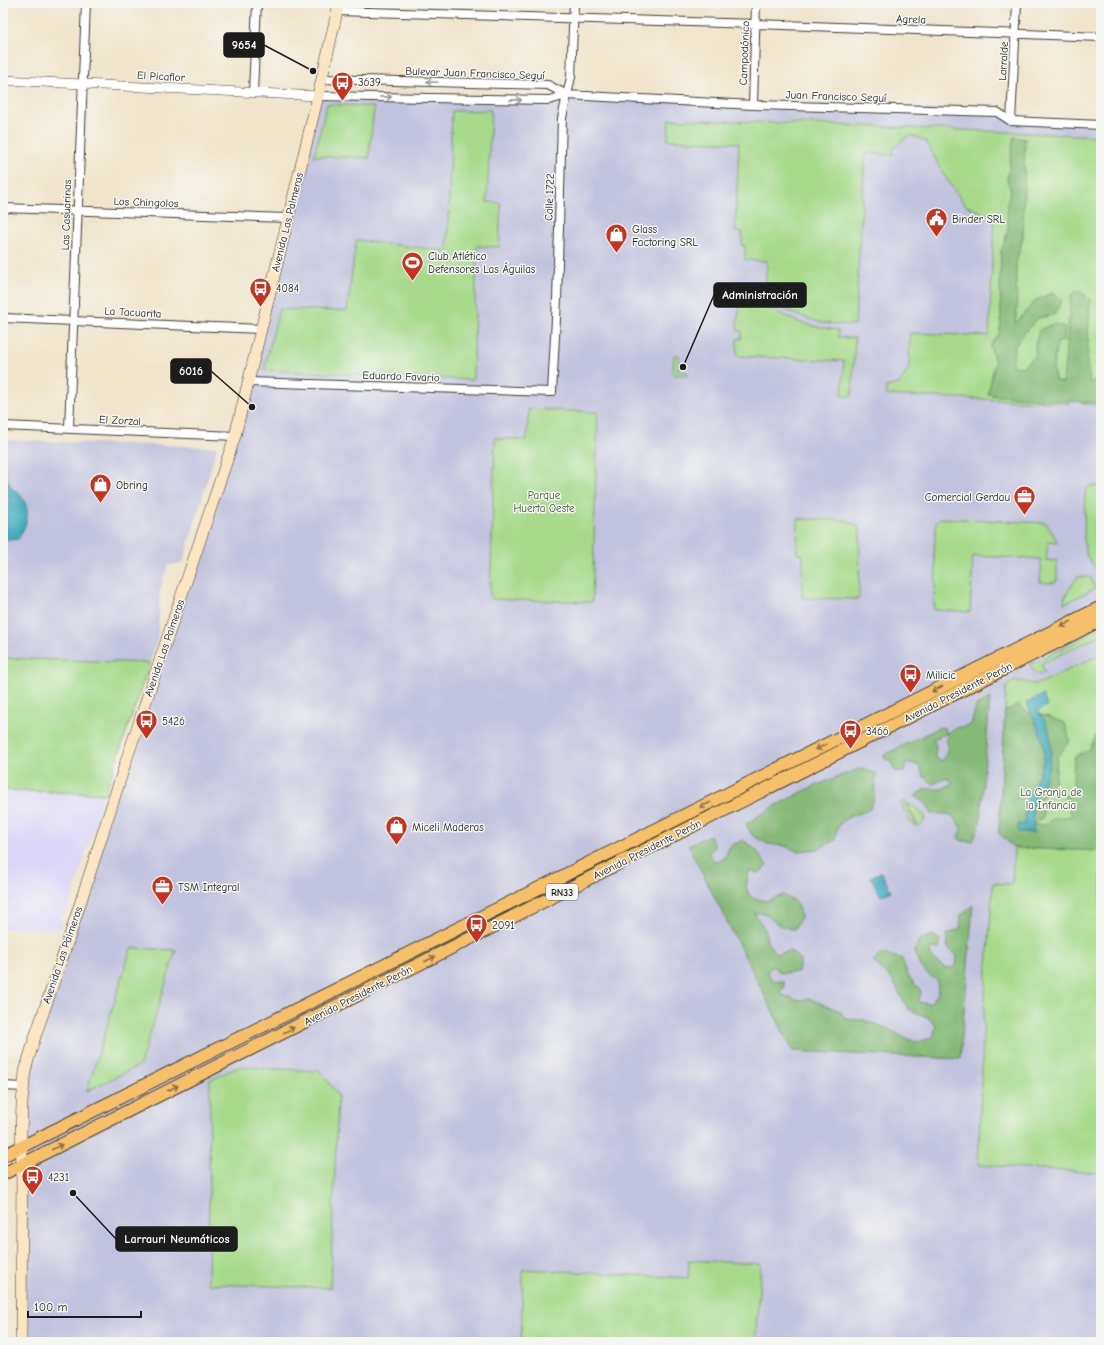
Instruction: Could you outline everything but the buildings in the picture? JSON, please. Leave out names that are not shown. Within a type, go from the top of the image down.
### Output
[{"type":"main road","name":"Avenida Las Palmeras","points":[[21,1342],[22,1110],[25,1071],[128,755],[235,436],[318,96],[338,7]]},
{"type":"main road","name":"Avenida Presidente Perón","points":[[22,1147],[1101,607]]},
{"type":"main road","name":"Avenida Presidente Perón","points":[[22,1164],[1101,620]]},
{"type":"main road","name":"RN33","points":[[3,1156],[22,1147]]},
{"type":"main road","name":"RN33","points":[[3,1174],[22,1164]]},
{"type":"street","name":"Las Casuarinas","points":[[69,428],[86,3]]},
{"type":"street","points":[[253,92],[257,3]]},
{"type":"street","name":"Calle 1722","points":[[552,392],[562,118],[571,77],[574,3]]},
{"type":"street","name":"Campodónico","points":[[753,105],[756,3]]},
{"type":"street","name":"Larralde","points":[[1011,121],[1017,3]]},
{"type":"street","name":"Agrela","points":[[338,7],[573,18],[1101,37]]},
{"type":"street","name":"Bulevar Juan Francisco Seguí","points":[[322,79],[548,86],[567,95]]},
{"type":"street","name":"El Picaflor","points":[[3,80],[318,96]]},
{"type":"street","points":[[318,96],[549,100],[567,95]]},
{"type":"street","name":"Juan Francisco Seguí","points":[[567,95],[753,105],[997,112],[1011,121],[1101,125]]},
{"type":"street","name":"Los Chingolos","points":[[3,208],[288,218]]},
{"type":"street","name":"La Tacuarita","points":[[3,318],[261,329]]},
{"type":"street","name":"Eduardo Favario","points":[[248,382],[552,392]]},
{"type":"street","name":"El Zorzal","points":[[3,426],[235,436]]},
{"type":"street","points":[[3,1086],[24,1087]]},
{"type":"shaded area","points":[[567,95],[997,112],[1011,121],[1101,125],[1101,1342],[21,1342],[25,1071],[235,436],[318,96],[549,100]]},
{"type":"shaded area","name":"Obring","points":[[3,440],[217,447],[183,563],[168,565],[160,591],[158,636],[150,663],[3,658]]},
{"type":"shaded area","points":[[3,790],[105,794],[67,912],[61,915],[60,918],[63,923],[60,930],[3,928]]},
{"type":"green space","points":[[327,104],[374,107],[369,158],[314,156]]},
{"type":"green space","name":"Club Atlético Defensores Las Águilas","points":[[491,110],[487,202],[501,203],[499,247],[477,246],[473,380],[264,370],[279,309],[347,311],[356,240],[447,251],[452,111]]},
{"type":"green space","points":[[669,119],[1101,136],[1101,405],[1083,404],[1081,362],[1069,360],[1070,403],[886,395],[886,387],[899,384],[909,368],[910,333],[989,336],[994,218],[965,205],[944,175],[926,141],[910,135],[893,148],[893,155],[865,153],[855,325],[822,323],[797,315],[767,300],[765,296],[767,261],[745,260],[745,245],[742,246],[742,232],[735,231],[739,143],[668,140]]},
{"type":"green space","points":[[1014,137],[1025,139],[1023,237],[1016,263],[1017,308],[1015,324],[1036,300],[1052,293],[1062,300],[1054,315],[1038,318],[1023,334],[1014,348],[1012,366],[1022,367],[1036,355],[1035,345],[1039,330],[1054,324],[1065,327],[1064,340],[1057,343],[1053,367],[1055,380],[1063,383],[1071,295],[1079,290],[1090,300],[1087,363],[1090,383],[1101,377],[1101,403],[996,396],[988,394],[995,362],[990,346],[999,334],[1001,323],[1001,251],[1008,230],[1007,204],[1011,190],[1007,180]]},
{"type":"green space","points":[[740,305],[766,307],[798,322],[838,330],[838,337],[855,338],[852,396],[842,396],[844,361],[737,356],[737,339],[741,339],[742,331],[738,331],[737,325]]},
{"type":"green space","points":[[674,355],[679,355],[678,372],[688,372],[687,376],[675,375],[673,373]]},
{"type":"green space","name":"Parque Huerta Oeste","points":[[529,409],[598,412],[592,602],[490,599],[495,438],[527,440]]},
{"type":"green space","points":[[1092,486],[1101,486],[1101,575],[1087,556],[1084,543],[1085,493],[1087,488]]},
{"type":"green space","points":[[940,518],[1046,523],[1058,542],[1048,541],[1046,560],[1057,561],[1057,581],[1052,583],[1040,582],[1041,559],[973,556],[970,612],[934,610],[936,562],[934,557],[936,522]]},
{"type":"green space","points":[[798,519],[847,520],[857,526],[860,531],[858,599],[802,598],[803,554],[797,554]]},
{"type":"green space","points":[[1077,577],[1091,578],[1095,588],[1064,604],[1065,596]]},
{"type":"green space","points":[[1101,628],[1101,635],[1041,664],[1045,673],[1040,675],[1035,673],[1030,665]]},
{"type":"green space","points":[[1101,654],[1101,1173],[978,1165],[984,1010],[993,883],[1012,884],[1014,848],[999,833],[1006,687],[1017,681],[1033,684],[1043,682]]},
{"type":"green space","points":[[3,658],[150,663],[105,794],[3,790]]},
{"type":"green space","points":[[990,698],[980,822],[973,841],[962,841],[958,838],[961,829],[953,817],[947,814],[932,814],[926,803],[915,796],[925,789],[942,789],[953,783],[947,778],[933,784],[924,777],[918,765],[907,762],[904,772],[895,771],[890,760],[885,759],[884,755],[940,727],[945,728],[946,733],[956,728],[971,725],[976,706]],"holes":[[[946,733],[948,749],[943,761],[935,758],[936,745],[932,740]]]},
{"type":"green space","name":"La Granja de la Infancia","points":[[1018,705],[1029,713],[1046,716],[1065,723],[1070,741],[1057,757],[1055,782],[1040,799],[1044,816],[1032,825],[1046,824],[1055,818],[1072,816],[1065,797],[1073,787],[1074,757],[1089,750],[1101,726],[1101,851],[1014,848],[999,833],[1005,711]]},
{"type":"green space","points":[[863,768],[876,774],[874,799],[869,810],[841,822],[836,832],[835,840],[818,849],[797,851],[785,846],[768,844],[752,835],[746,824],[803,792],[832,779]]},
{"type":"green space","points":[[905,802],[916,826],[910,822],[901,803]]},
{"type":"green space","points":[[907,803],[916,808],[925,816],[920,825],[918,826]]},
{"type":"green space","points":[[710,835],[715,847],[708,853],[714,861],[724,859],[730,846],[743,840],[756,850],[767,866],[759,873],[749,871],[746,887],[751,898],[767,901],[783,895],[796,902],[801,917],[794,929],[782,926],[765,913],[754,913],[765,929],[767,942],[776,954],[791,951],[800,960],[798,972],[781,973],[773,966],[767,971],[772,980],[784,982],[784,988],[780,991],[781,994],[795,1000],[810,999],[840,1011],[845,1019],[863,1020],[887,1028],[904,1038],[918,1042],[933,1037],[936,1026],[929,1018],[908,1009],[892,980],[873,961],[882,953],[902,959],[908,976],[921,991],[919,1002],[930,1004],[938,994],[937,980],[924,972],[914,952],[919,940],[933,935],[940,940],[939,949],[930,948],[931,957],[945,968],[956,967],[957,955],[948,948],[947,934],[960,929],[961,915],[973,905],[960,1059],[793,1051],[688,845]]},
{"type":"green space","points":[[131,948],[176,950],[140,1065],[87,1091]]},
{"type":"green space","points":[[238,1067],[320,1071],[338,1095],[330,1288],[208,1284],[210,1080]]},
{"type":"green space","points":[[689,1260],[761,1264],[755,1342],[521,1342],[523,1269],[688,1278]]},
{"type":"water","points":[[3,471],[12,488],[21,496],[26,507],[26,523],[18,539],[8,540],[3,536],[3,506],[8,503],[9,498],[3,484]]},
{"type":"water","points":[[1043,695],[1047,706],[1037,711],[1049,730],[1051,752],[1049,766],[1034,803],[1033,833],[1018,832],[1018,824],[1025,825],[1026,806],[1039,774],[1044,753],[1044,747],[1040,734],[1026,703]]},
{"type":"water","points":[[881,872],[891,891],[881,896],[871,877]]},
{"type":"place","name":"9654","points":[[313,71]]},
{"type":"place","name":"3639","points":[[342,102]]},
{"type":"place","name":"Binder SRL","points":[[936,238]]},
{"type":"place","name":"Glass Factoring SRL","points":[[616,254]]},
{"type":"place","name":"Club Atlético Defensores Las Águilas","points":[[413,282]]},
{"type":"place","name":"4084","points":[[260,308]]},
{"type":"place","name":"Administración","points":[[683,367]]},
{"type":"place","name":"6016","points":[[252,407]]},
{"type":"place","name":"Obring","points":[[101,504]]},
{"type":"place","name":"Comercial Gerdau","points":[[1025,516]]},
{"type":"place","name":"Milicic","points":[[911,694]]},
{"type":"place","name":"5426","points":[[146,740]]},
{"type":"place","name":"3466","points":[[851,750]]},
{"type":"place","name":"Miceli Maderas","points":[[396,846]]},
{"type":"place","name":"TSM Integral","points":[[163,906]]},
{"type":"place","name":"2091","points":[[476,944]]},
{"type":"place","name":"Larrauri Neumáticos","points":[[73,1193]]},
{"type":"place","name":"4231","points":[[32,1196]]}]
